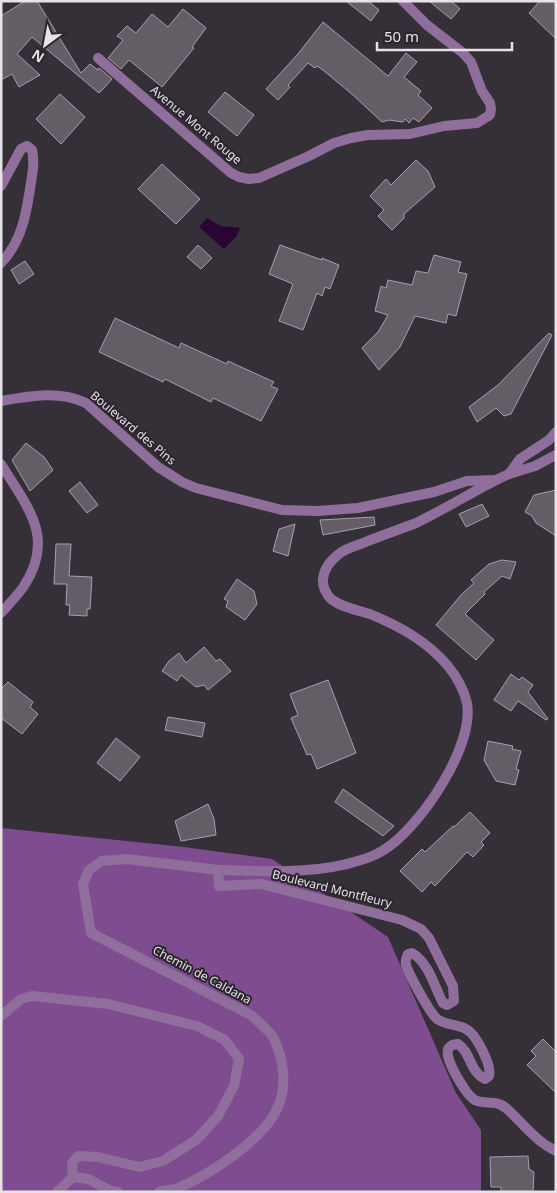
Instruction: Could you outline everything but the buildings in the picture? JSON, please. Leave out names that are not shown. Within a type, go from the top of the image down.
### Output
[{"type":"street","name":"Avenue Mont Rouge","points":[[98,58],[231,173],[249,179],[259,178],[334,143],[351,138],[368,135],[410,134],[444,126],[477,123],[490,115],[492,109],[490,103],[480,86],[471,62],[463,53],[427,25],[403,1]]},
{"type":"street","points":[[1,186],[21,149],[27,146],[32,150],[34,161],[26,214],[14,246],[1,263]]},
{"type":"street","name":"Boulevard des Pins","points":[[1,401],[65,395],[76,398],[86,403],[158,467],[182,482],[196,488],[282,510],[317,511],[358,508],[434,492],[467,480],[496,480],[535,466],[556,455]]},
{"type":"street","points":[[509,474],[520,459],[549,440],[556,432]]},
{"type":"street","points":[[1,464],[31,513],[38,531],[39,545],[38,558],[31,574],[1,613]]},
{"type":"street","name":"Boulevard Montfleury","points":[[496,480],[416,522],[339,554],[325,569],[323,579],[324,588],[330,598],[406,631],[428,647],[448,666],[459,683],[467,702],[466,729],[438,792],[420,815],[392,844],[378,853],[339,866],[305,870],[218,870],[219,886],[261,884],[402,920],[421,929],[429,938],[453,986],[454,1001],[447,1005],[443,1003],[424,963],[419,956],[412,953],[408,954],[406,959],[410,973],[432,1014],[438,1020],[468,1030],[474,1037],[489,1065],[489,1076],[485,1079],[474,1071],[462,1047],[458,1044],[448,1048],[448,1056],[466,1092],[470,1098],[479,1102],[491,1101],[501,1104],[533,1136],[556,1151]]},
{"type":"street","name":"Chemin de Caldana","points":[[159,1192],[177,1188],[212,1171],[264,1130],[277,1111],[283,1090],[282,1058],[272,1035],[251,1015],[91,933],[83,884],[89,870],[102,861],[127,859],[218,870]]},
{"type":"street","points":[[1,1016],[21,999],[32,996],[108,1004],[197,1026],[225,1040],[239,1058],[234,1086],[218,1116],[196,1140],[163,1161],[139,1168],[98,1157],[78,1156],[72,1163],[73,1177]]},
{"type":"street","points":[[57,1192],[73,1177]]},
{"type":"street","points":[[73,1177],[88,1179],[118,1192]]},
{"type":"shaded area","points":[[207,218],[221,226],[240,228],[237,236],[224,249],[199,227]]},
{"type":"shaded area","points":[[1,828],[184,847],[272,859],[388,937],[456,1093],[481,1130],[481,1192],[1,1192]]}]
